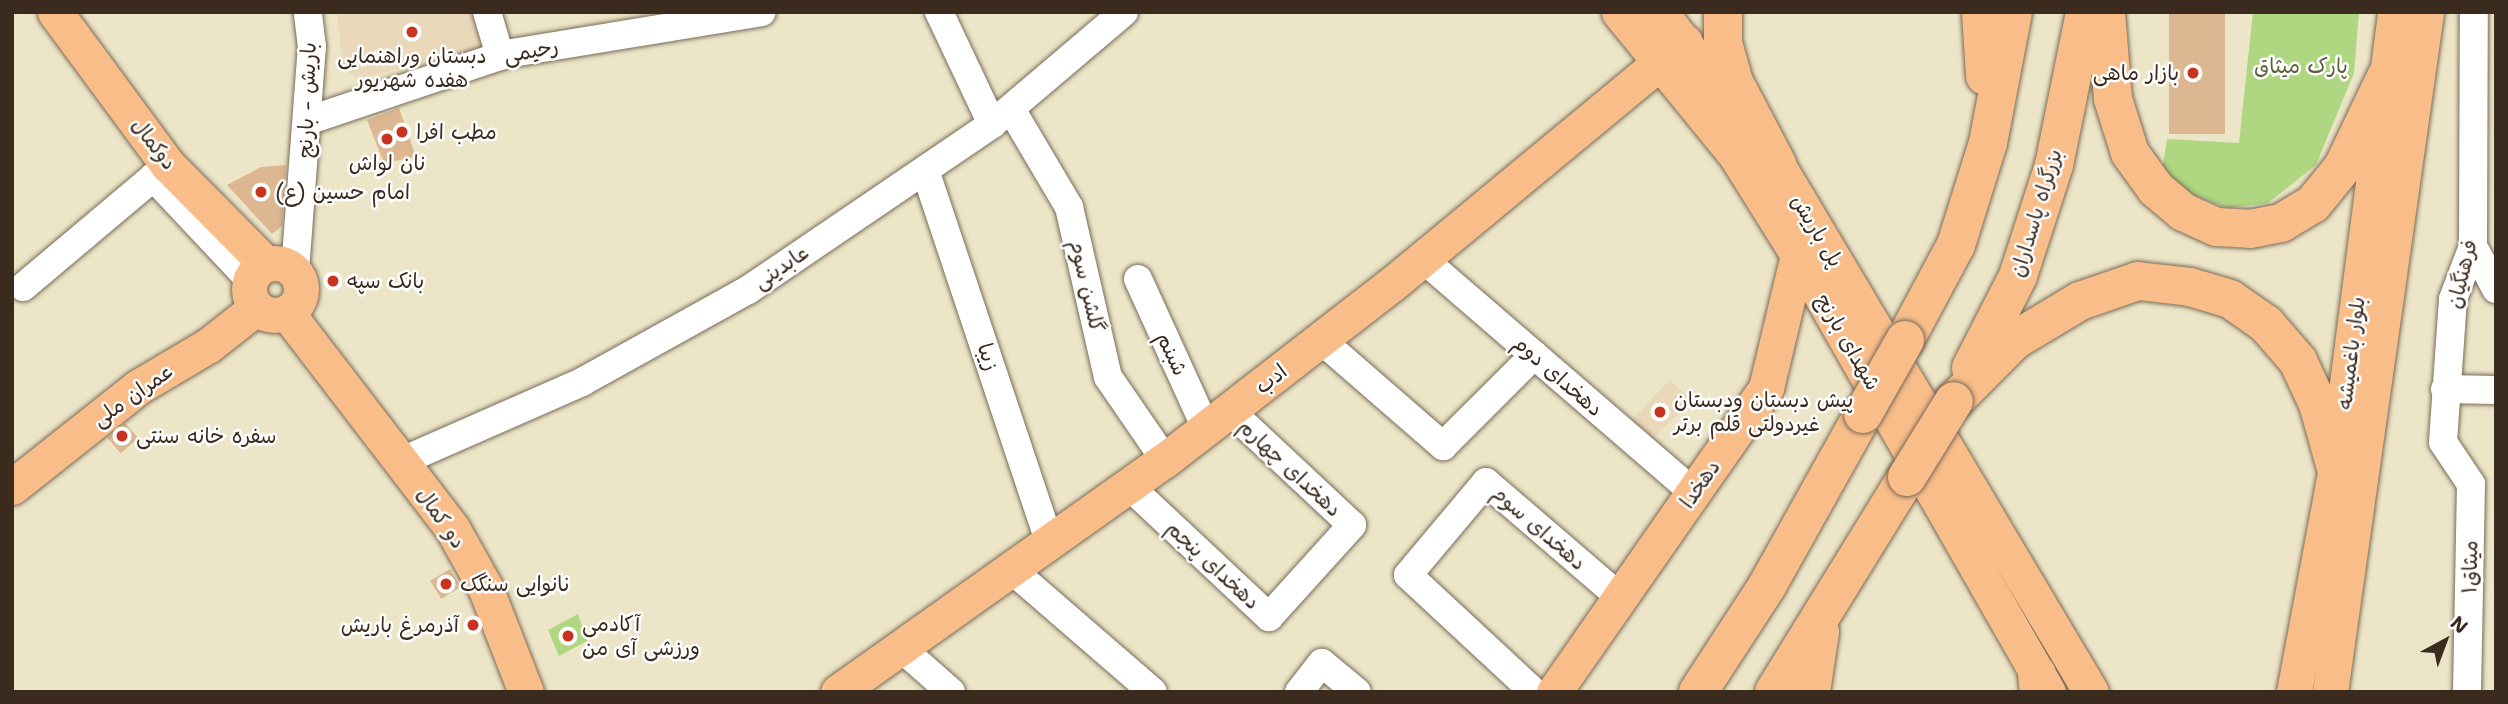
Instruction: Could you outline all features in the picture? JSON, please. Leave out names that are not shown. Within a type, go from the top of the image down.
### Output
[{"type":"highway","points":[[1723,12],[1723,43],[1734,82],[1777,164]]},
{"type":"highway","points":[[1981,12],[1988,144]]},
{"type":"highway","points":[[1698,692],[1767,586],[1956,245],[1988,144],[2013,12]]},
{"type":"highway","name":"بزرگراه پاسداران","points":[[1954,401],[2018,276],[2054,165],[2085,12]]},
{"type":"highway","points":[[2106,12],[2113,99],[2130,153],[2156,189],[2183,212],[2217,226],[2250,229],[2281,223],[2313,204],[2343,167],[2386,77]]},
{"type":"highway","points":[[1774,692],[1954,401],[2014,340],[2081,301],[2138,281],[2190,287],[2230,299],[2266,324],[2298,361],[2318,404],[2336,467]]},
{"type":"highway","points":[[1811,692],[1824,614]]},
{"type":"main road","name":"دوکمال","points":[[55,12],[160,171],[275,290]]},
{"type":"main road","name":"شهدای بارنج","points":[[1619,12],[1673,53],[1798,255],[2041,686]]},
{"type":"main road","points":[[1660,12],[1673,53]]},
{"type":"main road","name":"بلوار باغمیشه","points":[[2294,692],[2336,467],[2395,12]]},
{"type":"main road","name":"بلوار باغمیشه","points":[[2330,692],[2426,12]]},
{"type":"main road","name":"پل باریش","points":[[1673,53],[1777,164],[2092,691]]},
{"type":"main road","name":"ادب","points":[[838,692],[1165,460],[1423,259],[1673,53]]},
{"type":"main road","name":"دهخدا","points":[[1554,692],[1766,388],[1798,255]]},
{"type":"main road","name":"دو کمال","points":[[275,290],[320,335],[327,362],[466,553],[526,692]]},
{"type":"main road","name":"عمران ملی","points":[[12,487],[138,387],[209,345],[275,290]]},
{"type":"main road","points":[[2270,692],[2300,657]]},
{"type":"street","name":"باریش - بارنج","points":[[275,290],[307,121],[312,47],[308,12]]},
{"type":"street","points":[[487,12],[500,56]]},
{"type":"street","name":"رحیمی","points":[[307,121],[500,56],[762,12]]},
{"type":"street","points":[[939,12],[1002,117]]},
{"type":"street","name":"عابدینی","points":[[400,462],[582,382],[748,290],[1002,117],[1124,12]]},
{"type":"street","name":"فرهنگیان","points":[[2474,12],[2473,246],[2453,299],[2445,389],[2444,442],[2484,485]]},
{"type":"street","name":"گلشن سوم","points":[[1002,117],[1069,207],[1108,377],[1165,460]]},
{"type":"street","name":"زیبا","points":[[925,170],[1050,543]]},
{"type":"street","points":[[23,287],[160,171]]},
{"type":"street","points":[[2473,246],[2496,289]]},
{"type":"street","name":"دهخدای دوم","points":[[1423,259],[1694,493]]},
{"type":"street","name":"شبنم","points":[[1138,279],[1218,419]]},
{"type":"street","points":[[1321,340],[1443,446],[1534,355]]},
{"type":"street","points":[[2445,389],[2496,390]]},
{"type":"street","name":"دهخدای چهارم","points":[[1218,419],[1352,525]]},
{"type":"street","name":"دهخدای سوم","points":[[1534,692],[1408,575],[1486,482],[1620,598]]},
{"type":"street","name":"میثاق۱","points":[[2467,692],[2484,485]]},
{"type":"street","name":"دهخدای پنجم","points":[[1129,486],[1269,617],[1352,525]]},
{"type":"street","points":[[1012,570],[1153,692]]},
{"type":"street","points":[[900,647],[951,692]]},
{"type":"street","points":[[1298,692],[1322,663],[1357,692]]},
{"type":"shaded area","name":"دبستان وراهنمایی هفده شهریور","points":[[337,12],[477,12],[494,53],[433,74],[408,66],[358,79],[343,69]]},
{"type":"shaded area","name":"پیش دبستان ودبستان غیردولتی قلم برتر","points":[[1670,380],[1691,400],[1649,443],[1628,423]]},
{"type":"green space","name":"پارک میثاق","points":[[2253,12],[2359,12],[2354,73],[2316,165],[2268,203],[2228,208],[2175,188],[2161,176],[2167,139],[2239,143]]},
{"type":"green space","name":"آکادمی ورزشی آی من","points":[[578,614],[587,641],[559,656],[548,630]]},
{"type":"building","name":"بازار ماهی","points":[[2169,12],[2225,12],[2225,134],[2169,134]]},
{"type":"building","name":"نان لواش","points":[[399,108],[416,157],[384,163],[367,120]]},
{"type":"building","name":"امام حسین (ع)","points":[[286,165],[282,226],[272,234],[227,185],[261,167]]},
{"type":"building","name":"سفره خانه سنتی","points":[[125,423],[138,438],[121,453],[108,438]]},
{"type":"building","name":"نانوایی سنگک","points":[[450,569],[461,587],[441,599],[430,581]]},
{"type":"place","name":"دبستان وراهنمایی هفده شهریور","points":[[412,32]]},
{"type":"place","name":"بازار ماهی","points":[[2193,73]]},
{"type":"place","name":"مطب افرا","points":[[402,132]]},
{"type":"place","name":"نان لواش","points":[[387,139]]},
{"type":"place","name":"امام حسین (ع)","points":[[261,192]]},
{"type":"place","name":"بانک سپه","points":[[333,281]]},
{"type":"place","name":"پیش دبستان ودبستان غیردولتی قلم برتر","points":[[1660,412]]},
{"type":"place","name":"سفره خانه سنتی","points":[[122,436]]},
{"type":"place","name":"نانوایی سنگک","points":[[446,584]]},
{"type":"place","name":"آذرمرغ باریش","points":[[473,625]]},
{"type":"place","name":"آکادمی ورزشی آی من","points":[[568,636]]}]
